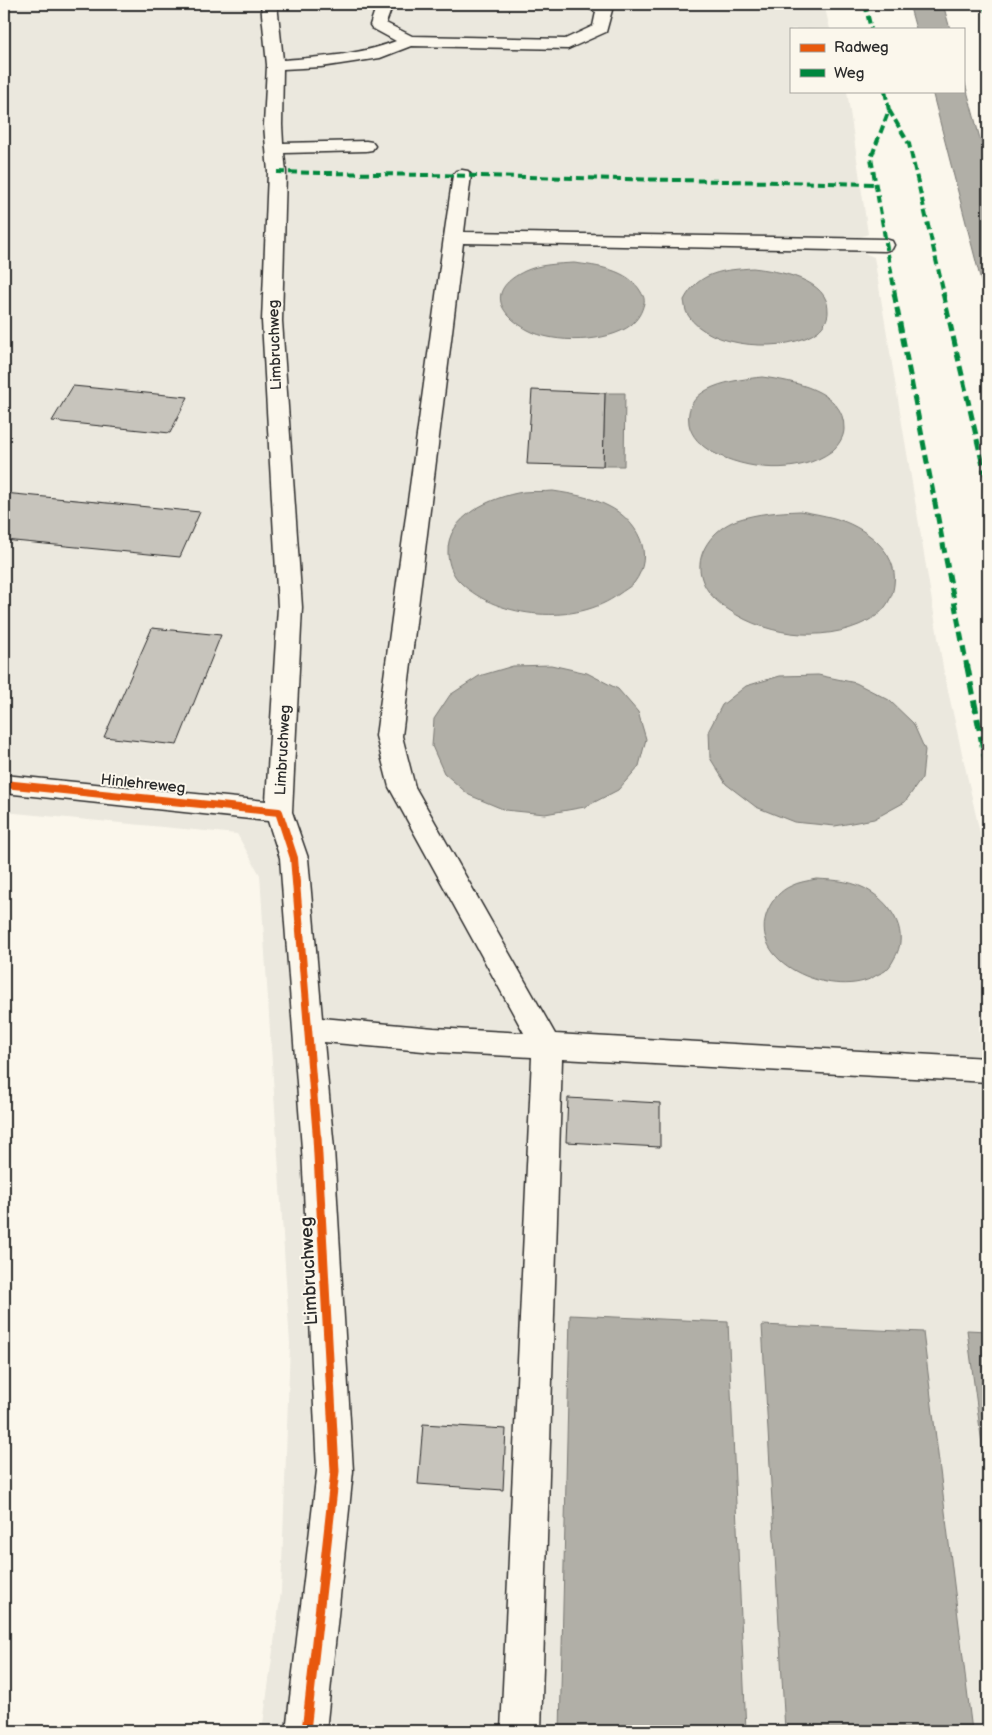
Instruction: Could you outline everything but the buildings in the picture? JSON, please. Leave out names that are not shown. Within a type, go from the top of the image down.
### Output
[{"type":"street","name":"Limbruchweg","points":[[269,4],[275,65],[273,125],[277,172],[272,321],[290,606],[279,812],[294,858],[318,1149],[335,1471],[306,1731]]},
{"type":"street","points":[[385,4],[378,24],[409,41]]},
{"type":"street","points":[[275,65],[321,62],[380,53],[409,41],[568,44],[600,29],[604,10],[590,4]]},
{"type":"street","points":[[275,148],[366,146]]},
{"type":"street","points":[[462,175],[389,736],[402,787],[547,1047],[521,1731]]},
{"type":"street","points":[[453,237],[885,245]]},
{"type":"street","name":"Hinlehreweg","points":[[4,784],[279,812]]},
{"type":"street","points":[[307,1029],[547,1047],[988,1070]]},
{"type":"shaded area","points":[[4,4],[824,4],[830,28],[790,28],[790,92],[847,92],[868,234],[854,240],[854,249],[874,257],[944,673],[988,869],[988,1003],[979,1027],[988,1100],[988,1731],[262,1731],[281,1592],[290,1344],[260,875],[237,834],[4,812]]},
{"type":"shaded area","points":[[909,4],[943,4],[950,28],[916,28]]},
{"type":"shaded area","points":[[964,80],[988,168],[988,308],[932,92],[964,92]]},
{"type":"shaded area","points":[[574,263],[611,270],[628,278],[635,284],[644,298],[638,318],[621,331],[609,335],[580,339],[551,338],[528,330],[517,323],[503,309],[501,293],[505,285],[513,278],[537,267]]},
{"type":"shaded area","points":[[753,268],[788,275],[812,284],[821,292],[826,301],[828,312],[822,327],[805,338],[788,343],[769,345],[749,344],[730,341],[713,335],[698,326],[688,315],[684,300],[697,283],[722,271]]},
{"type":"shaded area","points":[[762,377],[788,381],[815,390],[826,396],[836,405],[842,416],[844,432],[842,438],[832,451],[804,464],[772,468],[740,463],[712,452],[700,444],[694,437],[689,424],[689,411],[694,401],[702,393],[713,387],[738,380]]},
{"type":"shaded area","points":[[605,393],[625,393],[624,466],[603,466]]},
{"type":"shaded area","points":[[553,491],[595,500],[608,506],[618,512],[635,529],[643,550],[643,561],[634,583],[602,604],[582,611],[538,614],[516,611],[495,604],[477,595],[458,580],[449,561],[449,540],[463,519],[473,511],[498,498],[523,492]]},
{"type":"shaded area","points":[[800,511],[830,517],[856,527],[877,542],[885,551],[891,561],[894,585],[888,602],[876,616],[859,625],[841,631],[821,634],[782,632],[763,627],[745,619],[725,607],[709,593],[702,579],[700,560],[703,551],[713,536],[737,520],[776,512]]},
{"type":"shaded area","points":[[551,665],[587,673],[618,689],[638,712],[646,739],[639,766],[618,790],[585,807],[545,814],[505,810],[469,795],[444,773],[432,746],[434,719],[450,695],[479,676],[513,666]]},
{"type":"shaded area","points":[[818,675],[856,683],[889,700],[913,723],[925,750],[922,778],[905,802],[874,819],[835,826],[794,822],[756,807],[726,784],[710,758],[709,730],[722,705],[746,686],[780,676]]},
{"type":"shaded area","points":[[816,879],[845,882],[865,888],[879,898],[892,913],[900,931],[899,950],[885,971],[872,978],[855,983],[835,983],[815,979],[796,971],[780,960],[769,946],[764,929],[768,910],[772,903],[787,888]]},
{"type":"shaded area","points":[[570,1315],[728,1322],[746,1731],[560,1731]]},
{"type":"shaded area","points":[[762,1325],[923,1332],[972,1731],[785,1731]]},
{"type":"shaded area","points":[[967,1330],[988,1331],[988,1490]]},
{"type":"marked path","points":[[865,4],[871,28]]},
{"type":"marked path","points":[[984,4],[988,17]]},
{"type":"marked path","points":[[885,92],[889,110],[871,158],[885,245],[988,773]]},
{"type":"marked path","points":[[889,110],[909,144],[988,487]]},
{"type":"marked path","points":[[277,172],[875,184]]},
{"type":"cycle path","points":[[4,784],[279,812],[294,858],[318,1149],[335,1471],[306,1731]]}]
